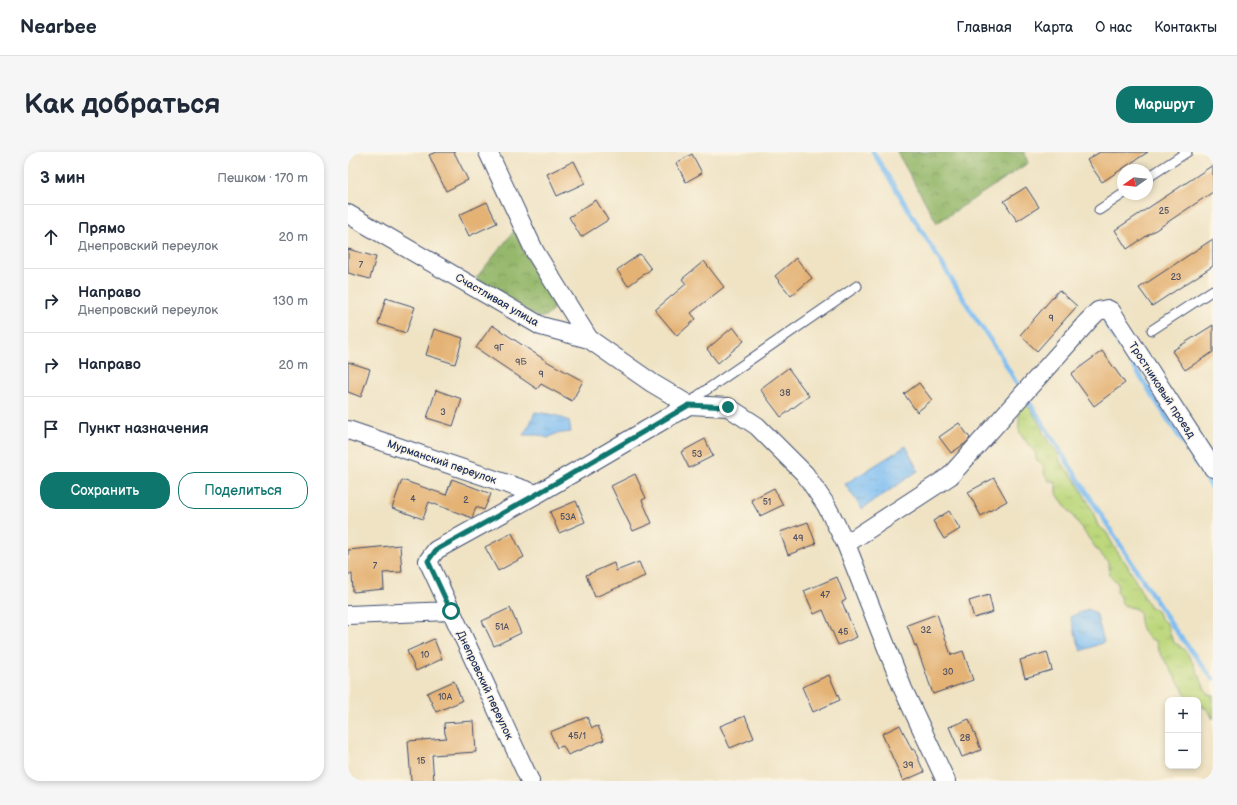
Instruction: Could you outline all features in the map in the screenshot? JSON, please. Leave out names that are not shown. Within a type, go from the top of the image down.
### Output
[{"type":"street","points":[[488,152],[535,252],[589,339]]},
{"type":"street","name":"Счастливая улица","points":[[348,214],[541,326],[589,339],[652,383],[689,405]]},
{"type":"street","name":"Тростниковый проезд","points":[[846,544],[950,476],[1089,320],[1098,311],[1107,309],[1111,311],[1213,468]]},
{"type":"street","points":[[689,405],[728,407],[757,426],[805,474],[826,505],[846,544],[903,689],[946,781]]},
{"type":"street","name":"Днепровский переулок","points":[[530,781],[428,561],[436,550],[537,494],[689,405]]},
{"type":"street","name":"Мурманский переулок","points":[[348,430],[537,494]]},
{"type":"street","points":[[348,615],[451,611]]},
{"type":"lane","points":[[1153,174],[1187,152]]},
{"type":"lane","points":[[1099,210],[1117,198]]},
{"type":"lane","points":[[689,405],[699,395],[857,286]]},
{"type":"lane","points":[[1152,330],[1213,290]]},
{"type":"green space","points":[[897,152],[1024,152],[1028,163],[937,223]]},
{"type":"green space","points":[[515,230],[525,254],[544,279],[552,295],[554,303],[553,309],[546,316],[539,318],[476,278]]},
{"type":"green space","points":[[1024,405],[1029,407],[1049,443],[1058,453],[1060,462],[1075,479],[1092,510],[1098,526],[1106,532],[1116,550],[1127,565],[1149,606],[1157,611],[1161,619],[1167,624],[1173,642],[1185,651],[1193,662],[1208,694],[1213,695],[1213,719],[1208,710],[1201,706],[1201,697],[1187,697],[1159,651],[1156,641],[1148,637],[1143,630],[1139,611],[1123,605],[1117,591],[1118,584],[1110,575],[1108,562],[1098,551],[1057,494],[1055,481],[1049,481],[1045,475],[1043,466],[1037,461],[1035,452],[1022,437],[1019,430],[1019,407]]},
{"type":"water","points":[[535,412],[555,415],[569,421],[571,432],[555,434],[548,438],[538,435],[523,435]]},
{"type":"water","points":[[906,446],[918,471],[862,509],[845,484]]},
{"type":"water","points":[[1088,609],[1096,613],[1104,642],[1081,651],[1070,617]]},
{"type":"building","points":[[436,152],[454,152],[468,180],[446,191],[429,155]]},
{"type":"building","points":[[1100,152],[1148,152],[1130,164],[1117,164],[1117,172],[1102,182],[1087,160]]},
{"type":"building","points":[[692,154],[702,173],[686,182],[676,163]]},
{"type":"building","points":[[574,161],[585,183],[557,196],[547,174]]},
{"type":"building","points":[[1213,165],[1213,192],[1127,249],[1115,230]]},
{"type":"building","points":[[1026,187],[1039,207],[1017,221],[1004,201]]},
{"type":"building","points":[[596,200],[608,220],[581,237],[569,217]]},
{"type":"building","points":[[487,202],[497,223],[469,236],[459,215]]},
{"type":"building","points":[[1213,239],[1213,266],[1152,306],[1139,288]]},
{"type":"building","points":[[348,249],[376,257],[370,279],[348,273]]},
{"type":"building","points":[[640,254],[651,269],[628,286],[617,270]]},
{"type":"building","points":[[796,258],[812,278],[791,296],[775,276]]},
{"type":"building","points":[[704,261],[724,287],[691,313],[696,319],[677,336],[655,310],[686,284],[682,279]]},
{"type":"building","points":[[1059,290],[1077,306],[1037,351],[1020,335]]},
{"type":"building","points":[[386,298],[415,307],[406,333],[378,324]]},
{"type":"building","points":[[492,325],[548,362],[583,381],[572,401],[541,384],[537,389],[476,348]]},
{"type":"building","points":[[1213,325],[1213,352],[1185,370],[1172,351]]},
{"type":"building","points":[[733,327],[744,341],[718,363],[707,349]]},
{"type":"building","points":[[434,329],[463,338],[455,364],[426,355]]},
{"type":"building","points":[[1102,351],[1125,383],[1094,406],[1071,374]]},
{"type":"building","points":[[348,362],[370,369],[361,397],[348,392]]},
{"type":"building","points":[[788,368],[809,396],[781,417],[760,389]]},
{"type":"building","points":[[919,383],[932,400],[917,412],[904,394]]},
{"type":"building","points":[[436,390],[462,399],[453,426],[427,418]]},
{"type":"building","points":[[959,423],[970,438],[966,443],[951,453],[939,437]]},
{"type":"building","points":[[705,439],[713,456],[689,468],[681,452]]},
{"type":"building","points":[[635,474],[646,498],[642,500],[652,523],[633,531],[611,486]]},
{"type":"building","points":[[994,478],[1007,501],[981,516],[968,492]]},
{"type":"building","points":[[452,479],[491,494],[484,510],[476,507],[472,518],[429,502],[423,519],[392,508],[402,480],[446,495]]},
{"type":"building","points":[[774,488],[783,505],[760,516],[751,500]]},
{"type":"building","points":[[576,501],[585,522],[559,533],[550,512]]},
{"type":"building","points":[[949,511],[960,529],[944,539],[933,521]]},
{"type":"building","points":[[808,522],[816,544],[788,555],[780,532]]},
{"type":"building","points":[[512,533],[524,557],[498,571],[485,547]]},
{"type":"building","points":[[400,545],[402,572],[383,573],[384,589],[353,592],[352,574],[348,574],[348,550]]},
{"type":"building","points":[[639,562],[645,576],[595,597],[586,575],[614,563],[616,571]]},
{"type":"building","points":[[837,577],[846,600],[842,602],[857,637],[838,645],[823,610],[814,614],[804,591]]},
{"type":"building","points":[[989,595],[993,612],[974,618],[969,601]]},
{"type":"building","points":[[510,608],[521,633],[494,646],[482,621]]},
{"type":"building","points":[[937,614],[951,655],[963,651],[973,680],[933,694],[916,645],[915,646],[907,625]]},
{"type":"building","points":[[434,639],[442,659],[416,671],[407,651]]},
{"type":"building","points":[[1047,652],[1052,670],[1025,678],[1020,660]]},
{"type":"building","points":[[829,675],[840,700],[813,712],[802,687]]},
{"type":"building","points":[[454,681],[462,701],[436,712],[427,693]]},
{"type":"building","points":[[745,716],[754,738],[730,748],[720,726]]},
{"type":"building","points":[[587,717],[592,728],[598,726],[604,740],[568,755],[563,746],[557,748],[550,732]]},
{"type":"building","points":[[969,719],[981,750],[962,757],[949,727]]},
{"type":"building","points":[[474,721],[476,752],[432,755],[434,781],[411,781],[408,741],[447,738],[444,723]]},
{"type":"building","points":[[900,725],[912,750],[914,749],[924,772],[903,781],[882,734]]},
{"type":"waterway","points":[[873,152],[976,319],[998,351],[1017,384]]},
{"type":"waterway","points":[[1106,324],[1213,489]]},
{"type":"waterway","points":[[1029,402],[1173,627],[1213,679]]},
{"type":"route","points":[[451,611],[428,561],[436,550],[537,494],[689,405],[728,407]]}]
